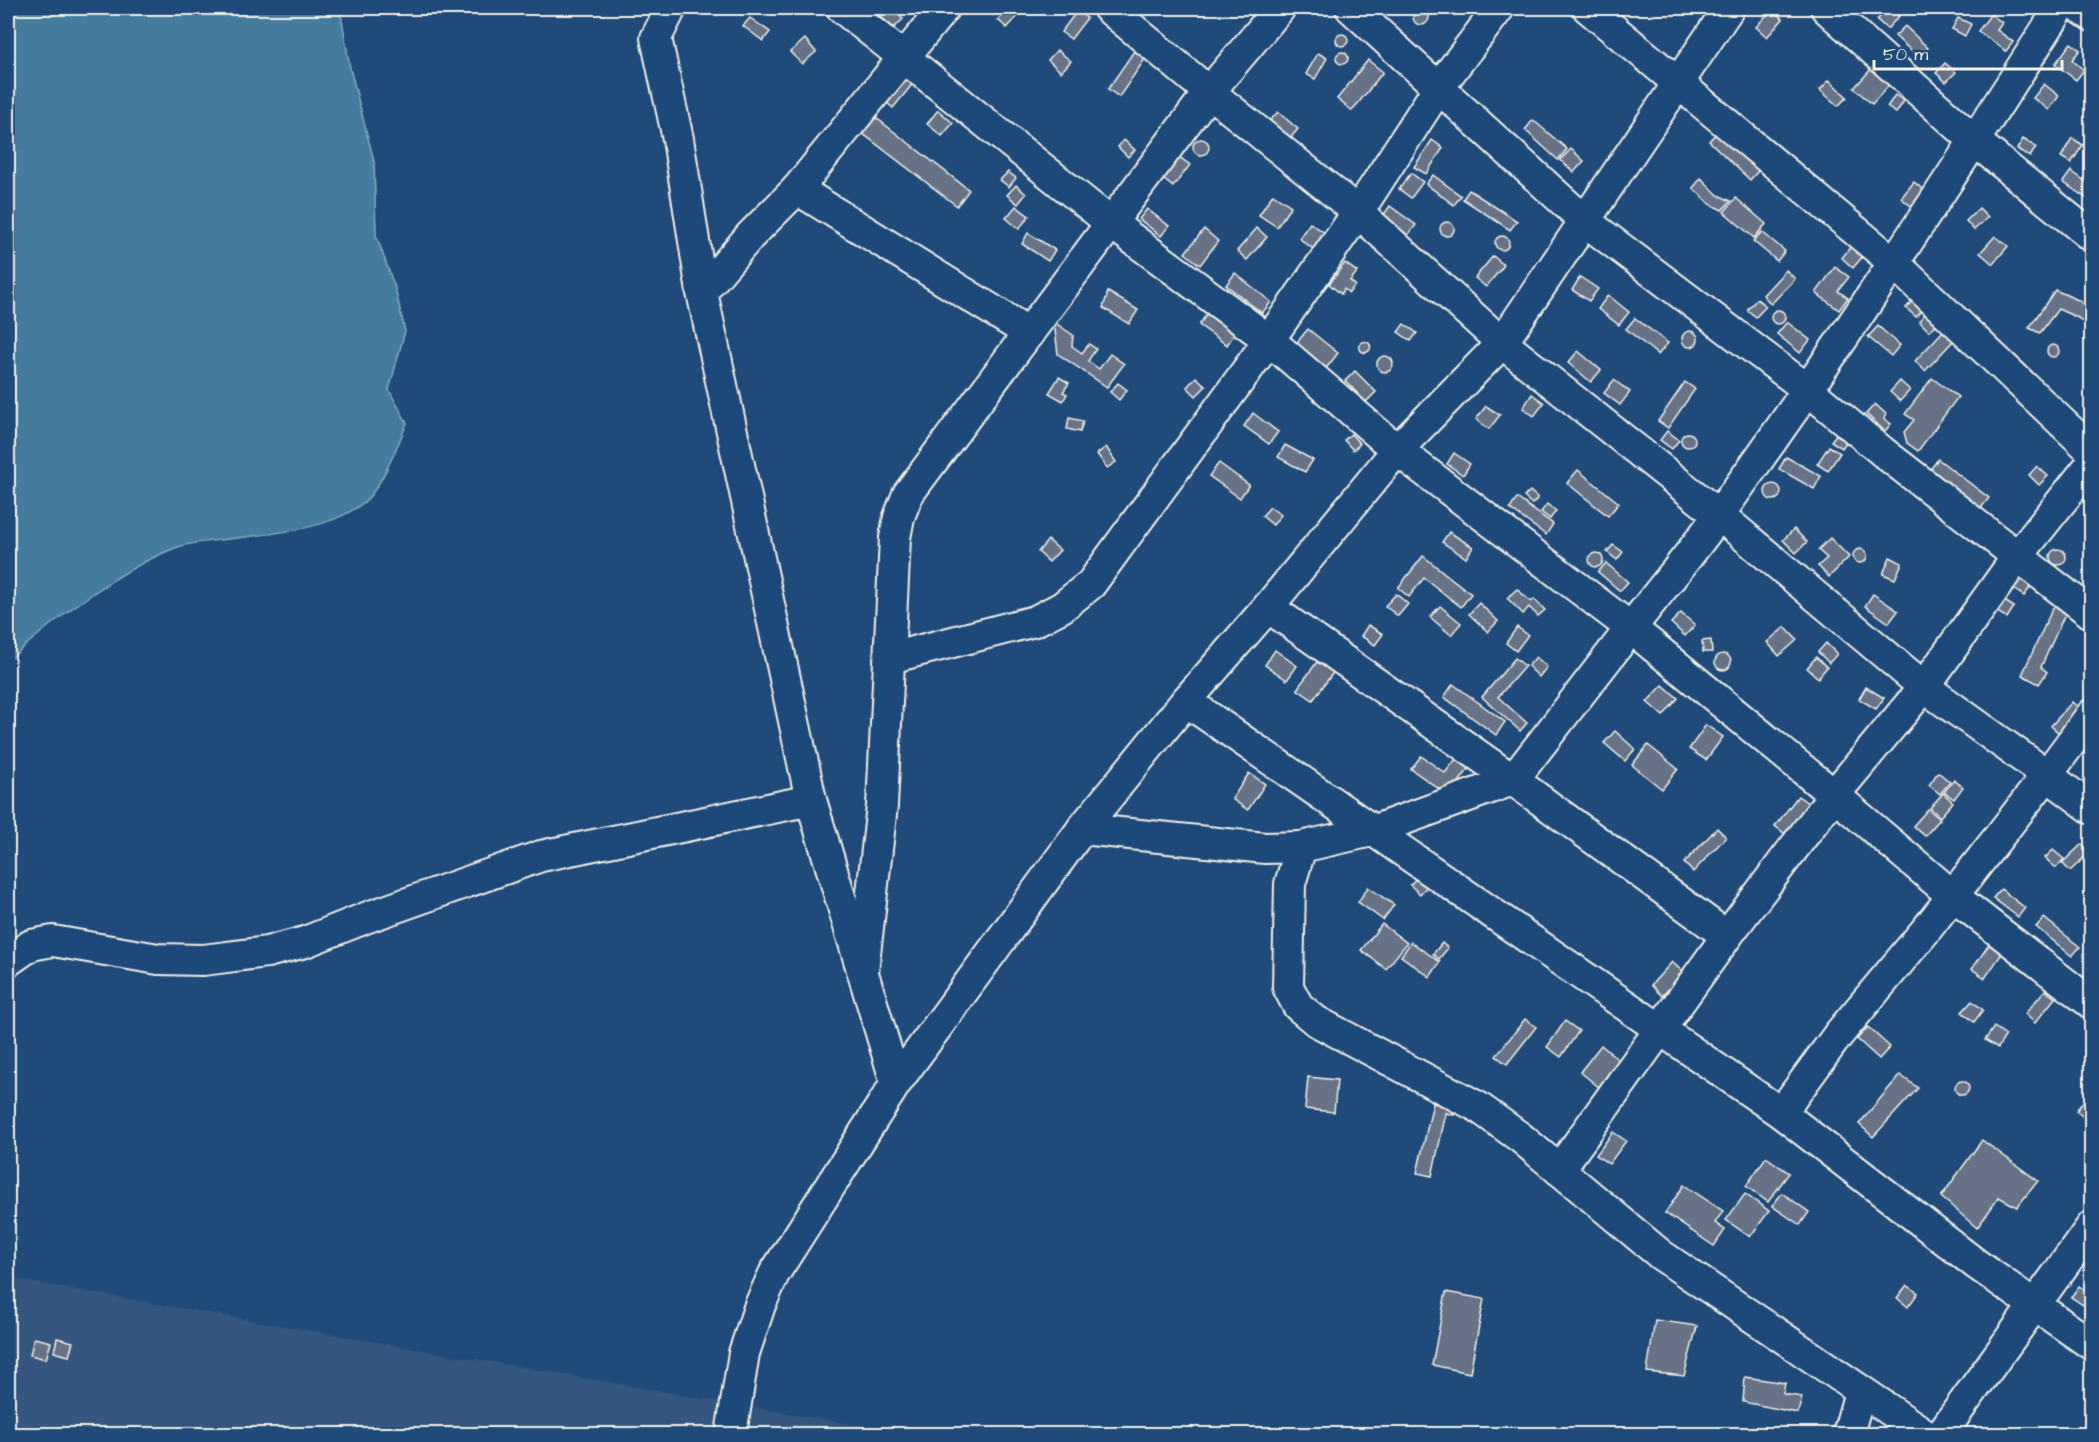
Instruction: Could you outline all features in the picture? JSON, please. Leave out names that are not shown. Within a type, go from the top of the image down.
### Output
[{"type":"street","points":[[645,8],[656,38],[678,139],[702,292],[811,800],[896,1083]]},
{"type":"street","points":[[656,38],[671,8]]},
{"type":"street","points":[[842,8],[1111,223],[1269,340],[1397,450],[1631,628],[1953,896],[2090,998]]},
{"type":"street","points":[[702,292],[750,236],[797,189],[944,8]]},
{"type":"street","points":[[1108,8],[1358,212],[1502,343],[1719,515],[1924,687],[2091,809]]},
{"type":"street","points":[[863,971],[882,806],[895,538],[898,517],[914,486],[1209,92],[1280,8]]},
{"type":"street","points":[[1350,8],[1585,221],[1807,389],[1884,453],[2091,614]]},
{"type":"street","points":[[890,658],[1035,621],[1062,607],[1091,584],[1269,340],[1358,212],[1439,87],[1499,8]]},
{"type":"street","points":[[1588,8],[1893,262],[2091,452]]},
{"type":"street","points":[[731,1434],[744,1353],[760,1305],[797,1237],[896,1083],[1082,829],[1186,701],[1268,607],[1397,450],[1502,343],[1729,8]]},
{"type":"street","points":[[1826,8],[1975,141],[2091,237]]},
{"type":"street","points":[[1082,829],[1265,848],[1300,847],[1372,831],[1513,780],[1719,515],[1975,141],[2060,8]]},
{"type":"street","points":[[2080,8],[2091,16]]},
{"type":"street","points":[[797,189],[1029,333]]},
{"type":"street","points":[[1559,1170],[1727,936],[1834,795],[1924,687],[2017,557],[2091,464]]},
{"type":"street","points":[[1268,607],[1513,780],[1727,936]]},
{"type":"street","points":[[1186,701],[1781,1113],[1976,1264],[2091,1345]]},
{"type":"street","points":[[1781,1113],[1852,1017],[1953,896],[2091,714]]},
{"type":"street","points":[[8,961],[31,945],[53,941],[158,959],[202,960],[267,952],[305,942],[368,917],[541,856],[811,800]]},
{"type":"street","points":[[1300,847],[1290,884],[1288,976],[1288,987],[1298,1006],[1316,1021],[1478,1107],[1521,1138],[1661,1255],[1925,1434]]},
{"type":"street","points":[[1941,1434],[2091,1226]]},
{"type":"street","points":[[1848,1434],[1860,1392]]},
{"type":"shaded area","points":[[8,8],[340,8],[350,68],[374,161],[376,235],[395,288],[405,331],[389,390],[407,423],[376,488],[363,503],[350,512],[303,528],[192,543],[156,556],[88,596],[8,661]]},
{"type":"shaded area","points":[[8,1278],[908,1434],[8,1434]]},
{"type":"building","points":[[877,8],[890,8],[903,19],[894,28],[874,11]]},
{"type":"building","points":[[1009,8],[1018,16],[1007,28],[998,20]]},
{"type":"building","points":[[1888,8],[1899,16],[1887,29],[1877,20]]},
{"type":"building","points":[[1418,9],[1424,9],[1429,17],[1427,23],[1418,25],[1413,20],[1413,14]]},
{"type":"building","points":[[1772,9],[1783,19],[1767,37],[1756,27]]},
{"type":"building","points":[[1077,11],[1087,18],[1071,39],[1061,32]]},
{"type":"building","points":[[1991,14],[2002,23],[1997,30],[2013,42],[2006,51],[1978,31]]},
{"type":"building","points":[[750,18],[770,32],[763,41],[743,26]]},
{"type":"building","points":[[1958,18],[1971,24],[1965,36],[1952,29]]},
{"type":"building","points":[[1905,26],[1928,48],[1919,58],[1895,36]]},
{"type":"building","points":[[1344,34],[1348,40],[1344,46],[1340,46],[1336,38]]},
{"type":"building","points":[[805,39],[816,52],[802,64],[790,52]]},
{"type":"building","points":[[2071,43],[2080,50],[2072,60],[2084,70],[2076,80],[2055,64]]},
{"type":"building","points":[[1057,50],[1071,61],[1061,72],[1048,60]]},
{"type":"building","points":[[1134,51],[1145,59],[1119,97],[1108,89]]},
{"type":"building","points":[[1344,52],[1347,53],[1347,63],[1340,64],[1337,63],[1336,56],[1337,53]]},
{"type":"building","points":[[1318,53],[1327,58],[1315,79],[1306,74]]},
{"type":"building","points":[[1368,60],[1383,72],[1352,111],[1337,99]]},
{"type":"building","points":[[1945,63],[1956,72],[1946,82],[1936,73]]},
{"type":"building","points":[[1873,67],[1891,83],[1872,104],[1854,88]]},
{"type":"building","points":[[904,71],[915,81],[893,108],[882,99]]},
{"type":"building","points":[[1829,80],[1847,97],[1838,106],[1820,90]]},
{"type":"building","points":[[2044,84],[2059,96],[2049,110],[2033,98]]},
{"type":"building","points":[[1895,95],[1904,101],[1896,113],[1887,107]]},
{"type":"building","points":[[938,110],[953,123],[942,136],[927,124]]},
{"type":"building","points":[[1278,112],[1298,129],[1287,142],[1266,125]]},
{"type":"building","points":[[875,117],[969,190],[957,206],[862,133]]},
{"type":"building","points":[[1533,120],[1567,149],[1558,160],[1525,130]]},
{"type":"building","points":[[1719,130],[1760,169],[1750,180],[1709,141]]},
{"type":"building","points":[[2072,138],[2083,145],[2071,163],[2061,157]]},
{"type":"building","points":[[1201,139],[1207,141],[1209,147],[1207,153],[1201,155],[1195,153],[1193,147],[1195,141]]},
{"type":"building","points":[[2023,139],[2036,147],[2030,157],[2017,149]]},
{"type":"building","points":[[1124,140],[1135,150],[1128,157],[1118,147]]},
{"type":"building","points":[[1432,140],[1443,148],[1426,174],[1414,167]]},
{"type":"building","points":[[1571,149],[1584,161],[1574,172],[1560,160]]},
{"type":"building","points":[[1174,153],[1190,165],[1173,187],[1157,174]]},
{"type":"building","points":[[2071,171],[2092,186],[2092,198],[2089,200],[2063,182]]},
{"type":"building","points":[[1008,172],[1016,178],[1009,187],[1000,180]]},
{"type":"building","points":[[1411,173],[1423,182],[1411,198],[1399,189]]},
{"type":"building","points":[[1433,175],[1461,196],[1454,205],[1426,184]]},
{"type":"building","points":[[1701,178],[1718,195],[1731,201],[1722,210],[1710,204],[1693,188]]},
{"type":"building","points":[[1914,182],[1924,190],[1911,206],[1901,198]]},
{"type":"building","points":[[1016,185],[1026,194],[1018,204],[1007,195]]},
{"type":"building","points":[[1469,190],[1517,221],[1510,230],[1463,199]]},
{"type":"building","points":[[1273,194],[1291,206],[1277,227],[1259,215]]},
{"type":"building","points":[[1736,198],[1766,224],[1754,238],[1724,212]]},
{"type":"building","points":[[1016,206],[1029,216],[1019,229],[1006,218]]},
{"type":"building","points":[[1390,206],[1416,225],[1408,235],[1382,217]]},
{"type":"building","points":[[1979,208],[1988,217],[1974,230],[1966,221]]},
{"type":"building","points":[[1147,209],[1169,226],[1161,236],[1139,219]]},
{"type":"building","points":[[1447,222],[1452,224],[1454,229],[1452,234],[1447,236],[1442,234],[1440,229],[1442,224]]},
{"type":"building","points":[[1310,223],[1325,233],[1313,249],[1299,238]]},
{"type":"building","points":[[1257,228],[1267,237],[1247,260],[1237,251]]},
{"type":"building","points":[[1204,229],[1218,241],[1200,265],[1185,253]]},
{"type":"building","points":[[1762,232],[1785,251],[1777,261],[1753,241]]},
{"type":"building","points":[[1028,233],[1055,250],[1048,261],[1022,244]]},
{"type":"building","points":[[1499,236],[1505,236],[1509,243],[1505,250],[1499,250],[1495,246],[1495,240]]},
{"type":"building","points":[[1995,236],[2008,246],[1993,264],[1980,253]]},
{"type":"building","points":[[1851,246],[1863,256],[1853,268],[1842,258]]},
{"type":"building","points":[[1493,256],[1504,265],[1486,287],[1475,278]]},
{"type":"building","points":[[1345,263],[1357,272],[1350,281],[1355,285],[1349,293],[1344,289],[1341,294],[1329,284]]},
{"type":"building","points":[[1835,267],[1849,277],[1838,291],[1848,298],[1839,310],[1816,293]]},
{"type":"building","points":[[1786,270],[1795,279],[1771,304],[1763,295]]},
{"type":"building","points":[[1235,273],[1271,302],[1262,313],[1226,285]]},
{"type":"building","points":[[1580,277],[1598,289],[1589,301],[1572,290]]},
{"type":"building","points":[[2055,290],[2078,300],[2092,312],[2092,330],[2078,318],[2058,309],[2040,333],[2029,328]]},
{"type":"building","points":[[1108,292],[1138,310],[1129,324],[1103,308]]},
{"type":"building","points":[[1608,295],[1629,312],[1619,325],[1598,309]]},
{"type":"building","points":[[1916,297],[1926,306],[1916,317],[1906,308]]},
{"type":"building","points":[[1757,299],[1766,306],[1756,317],[1747,310]]},
{"type":"building","points":[[1778,310],[1783,312],[1785,317],[1783,322],[1778,324],[1773,322],[1771,317],[1773,312]]},
{"type":"building","points":[[1209,311],[1237,330],[1227,345],[1199,325]]},
{"type":"building","points":[[1925,314],[1936,325],[1929,331],[1919,321]]},
{"type":"building","points":[[1635,318],[1668,343],[1658,355],[1626,329]]},
{"type":"building","points":[[1054,322],[1073,335],[1072,346],[1082,353],[1089,344],[1096,349],[1088,361],[1099,369],[1110,354],[1124,364],[1107,387],[1058,354]]},
{"type":"building","points":[[1787,322],[1810,340],[1800,353],[1777,334]]},
{"type":"building","points":[[1404,324],[1417,333],[1411,341],[1398,332]]},
{"type":"building","points":[[1878,326],[1900,345],[1891,356],[1868,337]]},
{"type":"building","points":[[1308,329],[1338,353],[1324,371],[1294,346]]},
{"type":"building","points":[[1945,329],[1955,339],[1925,371],[1915,361]]},
{"type":"building","points":[[1687,331],[1693,331],[1698,339],[1696,345],[1687,347],[1682,342],[1682,336]]},
{"type":"building","points":[[1365,341],[1371,347],[1365,353],[1359,347]]},
{"type":"building","points":[[2055,345],[2058,346],[2058,356],[2051,357],[2048,356],[2047,349],[2048,346]]},
{"type":"building","points":[[1578,351],[1601,370],[1591,382],[1568,363]]},
{"type":"building","points":[[1385,356],[1391,358],[1393,364],[1391,370],[1385,372],[1379,370],[1377,364],[1379,358]]},
{"type":"building","points":[[1355,371],[1376,392],[1366,402],[1345,381]]},
{"type":"building","points":[[1059,377],[1069,383],[1063,392],[1067,394],[1063,401],[1049,393]]},
{"type":"building","points":[[1196,377],[1206,386],[1196,396],[1187,387]]},
{"type":"building","points":[[1932,378],[1958,397],[1918,451],[1907,443],[1904,432],[1914,420],[1905,414]]},
{"type":"building","points":[[1614,380],[1630,392],[1620,405],[1604,393]]},
{"type":"building","points":[[1900,381],[1910,390],[1900,401],[1890,392]]},
{"type":"building","points":[[1685,382],[1695,389],[1668,428],[1658,421]]},
{"type":"building","points":[[1118,383],[1127,390],[1119,400],[1110,392]]},
{"type":"building","points":[[1532,394],[1544,403],[1534,416],[1523,408]]},
{"type":"building","points":[[1875,404],[1886,414],[1884,419],[1891,424],[1885,431],[1866,414]]},
{"type":"building","points":[[1486,406],[1500,415],[1489,429],[1476,419]]},
{"type":"building","points":[[1253,413],[1278,432],[1269,444],[1244,426]]},
{"type":"building","points":[[1069,418],[1083,421],[1080,432],[1067,429]]},
{"type":"building","points":[[1841,428],[1851,435],[1842,448],[1831,441]]},
{"type":"building","points":[[1667,431],[1679,440],[1672,449],[1660,440]]},
{"type":"building","points":[[1688,433],[1693,435],[1695,440],[1693,445],[1688,447],[1683,445],[1681,440],[1683,435]]},
{"type":"building","points":[[1351,434],[1360,444],[1353,450],[1344,440]]},
{"type":"building","points":[[1285,445],[1313,460],[1305,472],[1278,457]]},
{"type":"building","points":[[1829,446],[1840,453],[1828,471],[1817,464]]},
{"type":"building","points":[[1106,447],[1116,462],[1107,468],[1097,454]]},
{"type":"building","points":[[1454,453],[1470,464],[1463,475],[1447,464]]},
{"type":"building","points":[[1786,457],[1821,476],[1814,489],[1779,469]]},
{"type":"building","points":[[1938,459],[1989,498],[1978,512],[1927,474]]},
{"type":"building","points":[[1219,463],[1249,485],[1240,498],[1209,476]]},
{"type":"building","points":[[2037,466],[2048,476],[2039,485],[2029,475]]},
{"type":"building","points":[[1578,470],[1619,503],[1608,516],[1567,483]]},
{"type":"building","points":[[1773,484],[1781,492],[1773,500],[1765,492]]},
{"type":"building","points":[[1530,491],[1538,498],[1532,504],[1524,497]]},
{"type":"building","points":[[1517,498],[1553,524],[1546,535],[1510,509]]},
{"type":"building","points":[[1547,504],[1556,511],[1550,519],[1541,512]]},
{"type":"building","points":[[1270,507],[1281,515],[1273,525],[1262,516]]},
{"type":"building","points":[[1794,529],[1807,542],[1796,553],[1783,540]]},
{"type":"building","points":[[1449,532],[1473,547],[1466,558],[1442,542]]},
{"type":"building","points":[[1830,538],[1849,557],[1829,577],[1818,566],[1827,558],[1818,550]]},
{"type":"building","points":[[1048,540],[1060,550],[1049,562],[1038,552]]},
{"type":"building","points":[[1613,545],[1623,552],[1617,560],[1607,552]]},
{"type":"building","points":[[1860,549],[1865,551],[1867,556],[1865,561],[1860,563],[1855,561],[1853,556],[1855,551]]},
{"type":"building","points":[[2058,549],[2064,551],[2066,557],[2064,563],[2058,565],[2052,563],[2050,557],[2052,551]]},
{"type":"building","points":[[1593,553],[1599,553],[1603,560],[1599,567],[1593,567],[1589,563],[1589,557]]},
{"type":"building","points":[[1423,556],[1471,594],[1461,607],[1424,578],[1409,597],[1398,588]]},
{"type":"building","points":[[1890,557],[1902,563],[1895,579],[1883,574]]},
{"type":"building","points":[[1606,563],[1628,582],[1620,591],[1598,572]]},
{"type":"building","points":[[2015,574],[2032,585],[2024,596],[2007,585]]},
{"type":"building","points":[[1517,589],[1531,602],[1534,599],[1545,610],[1538,616],[1529,607],[1523,614],[1507,598]]},
{"type":"building","points":[[1396,594],[1408,604],[1398,616],[1385,606]]},
{"type":"building","points":[[1873,594],[1898,611],[1889,623],[1865,606]]},
{"type":"building","points":[[2057,599],[2069,605],[2041,667],[2047,672],[2039,684],[2022,675]]},
{"type":"building","points":[[2003,600],[2014,607],[2007,618],[1996,611]]},
{"type":"building","points":[[1479,603],[1498,621],[1488,632],[1469,614]]},
{"type":"building","points":[[1440,606],[1461,623],[1451,635],[1430,617]]},
{"type":"building","points":[[1681,613],[1695,625],[1685,636],[1671,623]]},
{"type":"building","points":[[1368,625],[1383,634],[1375,645],[1361,636]]},
{"type":"building","points":[[1517,627],[1528,635],[1516,651],[1506,643]]},
{"type":"building","points":[[1785,627],[1797,640],[1779,656],[1767,642]]},
{"type":"building","points":[[1711,640],[1712,652],[1703,652],[1702,641]]},
{"type":"building","points":[[1826,643],[1837,654],[1829,663],[1818,652]]},
{"type":"building","points":[[1275,650],[1297,666],[1287,680],[1265,665]]},
{"type":"building","points":[[1723,654],[1731,662],[1723,670],[1715,662]]},
{"type":"building","points":[[1536,657],[1547,667],[1539,677],[1528,666]]},
{"type":"building","points":[[1816,657],[1827,667],[1818,678],[1807,668]]},
{"type":"building","points":[[1515,658],[1525,666],[1498,697],[1527,723],[1520,731],[1482,697]]},
{"type":"building","points":[[1331,659],[1338,666],[1313,700],[1297,689],[1317,662],[1325,667]]},
{"type":"building","points":[[1453,684],[1505,722],[1496,735],[1444,697]]},
{"type":"building","points":[[1663,685],[1678,698],[1663,716],[1647,702]]},
{"type":"building","points":[[1866,687],[1884,698],[1876,709],[1859,699]]},
{"type":"building","points":[[2072,702],[2082,711],[2060,734],[2051,726]]},
{"type":"building","points":[[1706,725],[1723,737],[1706,760],[1689,749]]},
{"type":"building","points":[[1615,731],[1635,749],[1625,761],[1604,743]]},
{"type":"building","points":[[1648,745],[1678,769],[1662,789],[1632,765]]},
{"type":"building","points":[[1460,754],[1473,763],[1449,796],[1411,769],[1421,756],[1445,773]]},
{"type":"building","points":[[1938,772],[1950,782],[1940,794],[1929,785]]},
{"type":"building","points":[[1249,773],[1265,784],[1248,810],[1232,799]]},
{"type":"building","points":[[1954,780],[1963,787],[1954,799],[1944,792]]},
{"type":"building","points":[[1943,793],[1953,802],[1940,817],[1930,808]]},
{"type":"building","points":[[1798,796],[1812,806],[1789,837],[1775,826]]},
{"type":"building","points":[[1928,809],[1940,819],[1925,836],[1913,826]]},
{"type":"building","points":[[1717,828],[1726,837],[1693,872],[1684,863]]},
{"type":"building","points":[[2082,844],[2090,852],[2070,871],[2062,863]]},
{"type":"building","points":[[2053,850],[2064,859],[2056,868],[2045,858]]},
{"type":"building","points":[[1422,872],[1432,881],[1420,894],[1410,885]]},
{"type":"building","points":[[1368,887],[1394,905],[1383,920],[1358,902]]},
{"type":"building","points":[[2001,889],[2025,908],[2018,917],[1993,898]]},
{"type":"building","points":[[2044,918],[2080,947],[2072,956],[2036,927]]},
{"type":"building","points":[[1382,924],[1407,943],[1386,969],[1361,950]]},
{"type":"building","points":[[1411,942],[1440,962],[1430,977],[1401,956]]},
{"type":"building","points":[[1442,943],[1448,948],[1439,959],[1433,954]]},
{"type":"building","points":[[1990,943],[2003,952],[1985,978],[1972,969]]},
{"type":"building","points":[[1672,962],[1684,973],[1662,996],[1651,985]]},
{"type":"building","points":[[2045,990],[2055,998],[2035,1023],[2025,1014]]},
{"type":"building","points":[[1972,1001],[1983,1010],[1974,1022],[1962,1012]]},
{"type":"building","points":[[1525,1019],[1536,1027],[1507,1064],[1496,1056]]},
{"type":"building","points":[[1565,1021],[1579,1031],[1561,1057],[1547,1047]]},
{"type":"building","points":[[1868,1027],[1890,1047],[1879,1059],[1857,1039]]},
{"type":"building","points":[[1994,1027],[2006,1035],[1998,1048],[1985,1040]]},
{"type":"building","points":[[1601,1045],[1621,1062],[1600,1088],[1580,1072]]},
{"type":"building","points":[[1900,1075],[1918,1088],[1873,1137],[1859,1124]]},
{"type":"building","points":[[1308,1077],[1337,1080],[1334,1112],[1305,1109]]},
{"type":"building","points":[[1962,1081],[1967,1083],[1969,1088],[1967,1093],[1962,1095],[1957,1093],[1955,1088],[1957,1083]]},
{"type":"building","points":[[2092,1090],[2092,1124],[2076,1111]]},
{"type":"building","points":[[1442,1099],[1457,1102],[1454,1115],[1446,1113],[1432,1176],[1417,1173],[1433,1103],[1441,1105]]},
{"type":"building","points":[[1613,1132],[1626,1141],[1609,1164],[1596,1155]]},
{"type":"building","points":[[1982,1140],[2038,1181],[2017,1207],[1999,1197],[1977,1228],[1941,1197]]},
{"type":"building","points":[[1766,1157],[1789,1173],[1768,1202],[1746,1186]]},
{"type":"building","points":[[1684,1185],[1723,1211],[1715,1223],[1725,1230],[1714,1246],[1665,1213]]},
{"type":"building","points":[[1782,1193],[1809,1212],[1800,1225],[1772,1206]]},
{"type":"building","points":[[1745,1194],[1769,1211],[1750,1237],[1726,1220]]},
{"type":"building","points":[[1907,1285],[1918,1293],[1908,1307],[1897,1298]]},
{"type":"building","points":[[2079,1286],[2091,1294],[2083,1305],[2071,1297]]},
{"type":"building","points":[[1446,1292],[1484,1299],[1470,1373],[1432,1365]]},
{"type":"building","points":[[1655,1320],[1697,1326],[1684,1376],[1647,1372]]},
{"type":"building","points":[[34,1338],[51,1342],[46,1359],[30,1355]]},
{"type":"building","points":[[57,1338],[73,1342],[69,1356],[54,1352]]},
{"type":"building","points":[[1745,1377],[1785,1383],[1783,1394],[1802,1397],[1798,1413],[1743,1402]]}]
